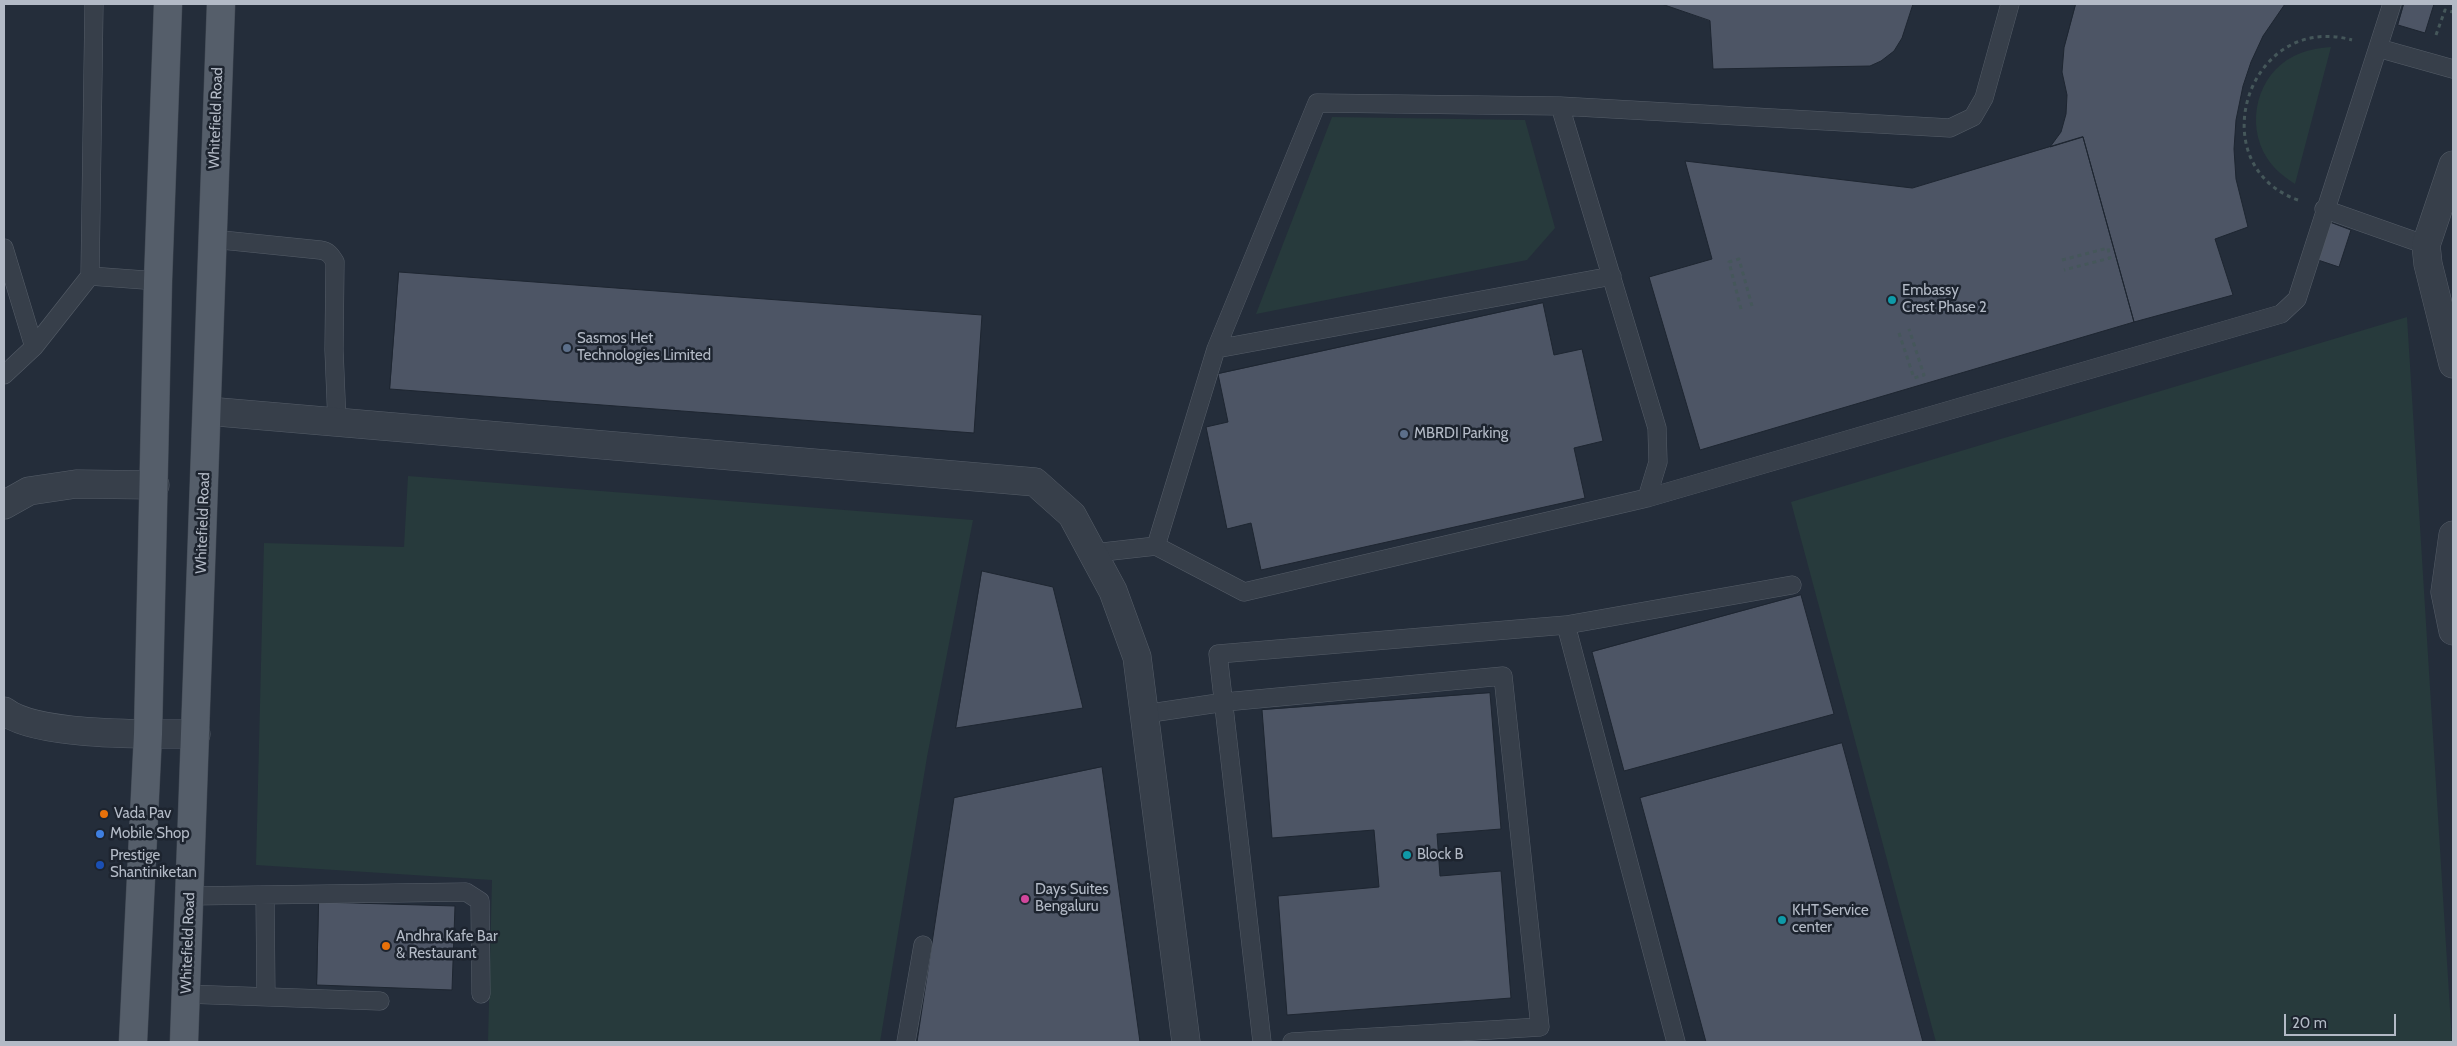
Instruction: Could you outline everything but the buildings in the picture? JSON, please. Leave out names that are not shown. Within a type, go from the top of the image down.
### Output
[{"type":"main road","points":[[133,1042],[148,734],[155,485],[158,281],[168,4]]},
{"type":"main road","name":"Whitefield Road","points":[[184,1042],[221,4]]},
{"type":"street","points":[[2453,166],[2448,202],[2426,245],[2428,264],[2453,364]]},
{"type":"street","points":[[207,411],[1035,482],[1072,515],[1113,591],[1137,657],[1186,1042]]},
{"type":"street","points":[[4,505],[29,491],[76,484],[155,485]]},
{"type":"street","points":[[2453,535],[2445,592],[2453,631]]},
{"type":"street","points":[[4,711],[10,716],[58,729],[148,734],[196,734]]},
{"type":"lane","points":[[4,375],[34,347],[90,276],[94,4]]},
{"type":"lane","points":[[1156,546],[1216,349],[1317,102],[1560,106],[1950,128],[1973,117],[1984,98],[2010,4]]},
{"type":"lane","points":[[1094,553],[1156,546],[1244,592],[1647,498],[2281,314],[2297,299],[2324,209],[2392,4]]},
{"type":"lane","points":[[2378,48],[2453,69]]},
{"type":"lane","points":[[1560,106],[1657,428],[1658,462],[1647,498]]},
{"type":"lane","points":[[2324,209],[2426,245]]},
{"type":"lane","points":[[212,239],[320,250],[332,255],[335,262],[334,350],[337,423]]},
{"type":"lane","points":[[4,248],[34,347]]},
{"type":"lane","points":[[90,276],[158,281]]},
{"type":"lane","points":[[1216,349],[1612,276]]},
{"type":"lane","points":[[1262,1042],[1225,702],[1218,654],[1566,625],[1792,585]]},
{"type":"lane","points":[[1566,625],[1676,1042]]},
{"type":"lane","points":[[1144,714],[1225,702],[1503,676],[1540,1027],[1292,1042]]},
{"type":"lane","points":[[190,896],[466,892],[480,902],[481,994]]},
{"type":"lane","points":[[265,895],[266,997]]},
{"type":"lane","points":[[906,1042],[923,945]]},
{"type":"lane","points":[[186,994],[380,1001]]},
{"type":"path","points":[[2324,209],[2287,196],[2270,183],[2257,167],[2248,148],[2244,128],[2245,107],[2250,87],[2272,57],[2288,46],[2306,39],[2324,36],[2342,38],[2378,48]]},
{"type":"path","points":[[2062,260],[2108,248],[2110,258],[2064,270]]},
{"type":"path","points":[[1741,308],[1728,262],[1739,259],[1752,306]]},
{"type":"path","points":[[1899,333],[1914,378],[1924,375],[1909,329]]},
{"type":"shaded area","points":[[2331,47],[2295,184],[2273,166],[2260,145],[2256,116],[2258,101],[2263,87],[2281,64],[2303,52]]},
{"type":"shaded area","points":[[1332,117],[1525,120],[1555,228],[1527,260],[1256,314]]},
{"type":"shaded area","points":[[2407,317],[2452,1042],[1936,1042],[1791,502]]},
{"type":"shaded area","points":[[408,476],[973,520],[927,757],[880,1042],[488,1042],[492,880],[256,865],[264,543],[404,547]]},
{"type":"place","name":"Embassy Crest Phase 2","points":[[1892,300]]},
{"type":"place","name":"Sasmos Het Technologies Limited","points":[[567,348]]},
{"type":"place","name":"MBRDI Parking","points":[[1404,434]]},
{"type":"place","name":"Vada Pav","points":[[104,814]]},
{"type":"place","name":"Mobile Shop","points":[[100,834]]},
{"type":"place","name":"Block B","points":[[1407,855]]},
{"type":"place","name":"Prestige Shantiniketan","points":[[100,865]]},
{"type":"place","name":"Days Suites Bengaluru","points":[[1025,899]]},
{"type":"place","name":"KHT Service center","points":[[1782,920]]},
{"type":"place","name":"Andhra Kafe Bar & Restaurant","points":[[386,946]]}]
